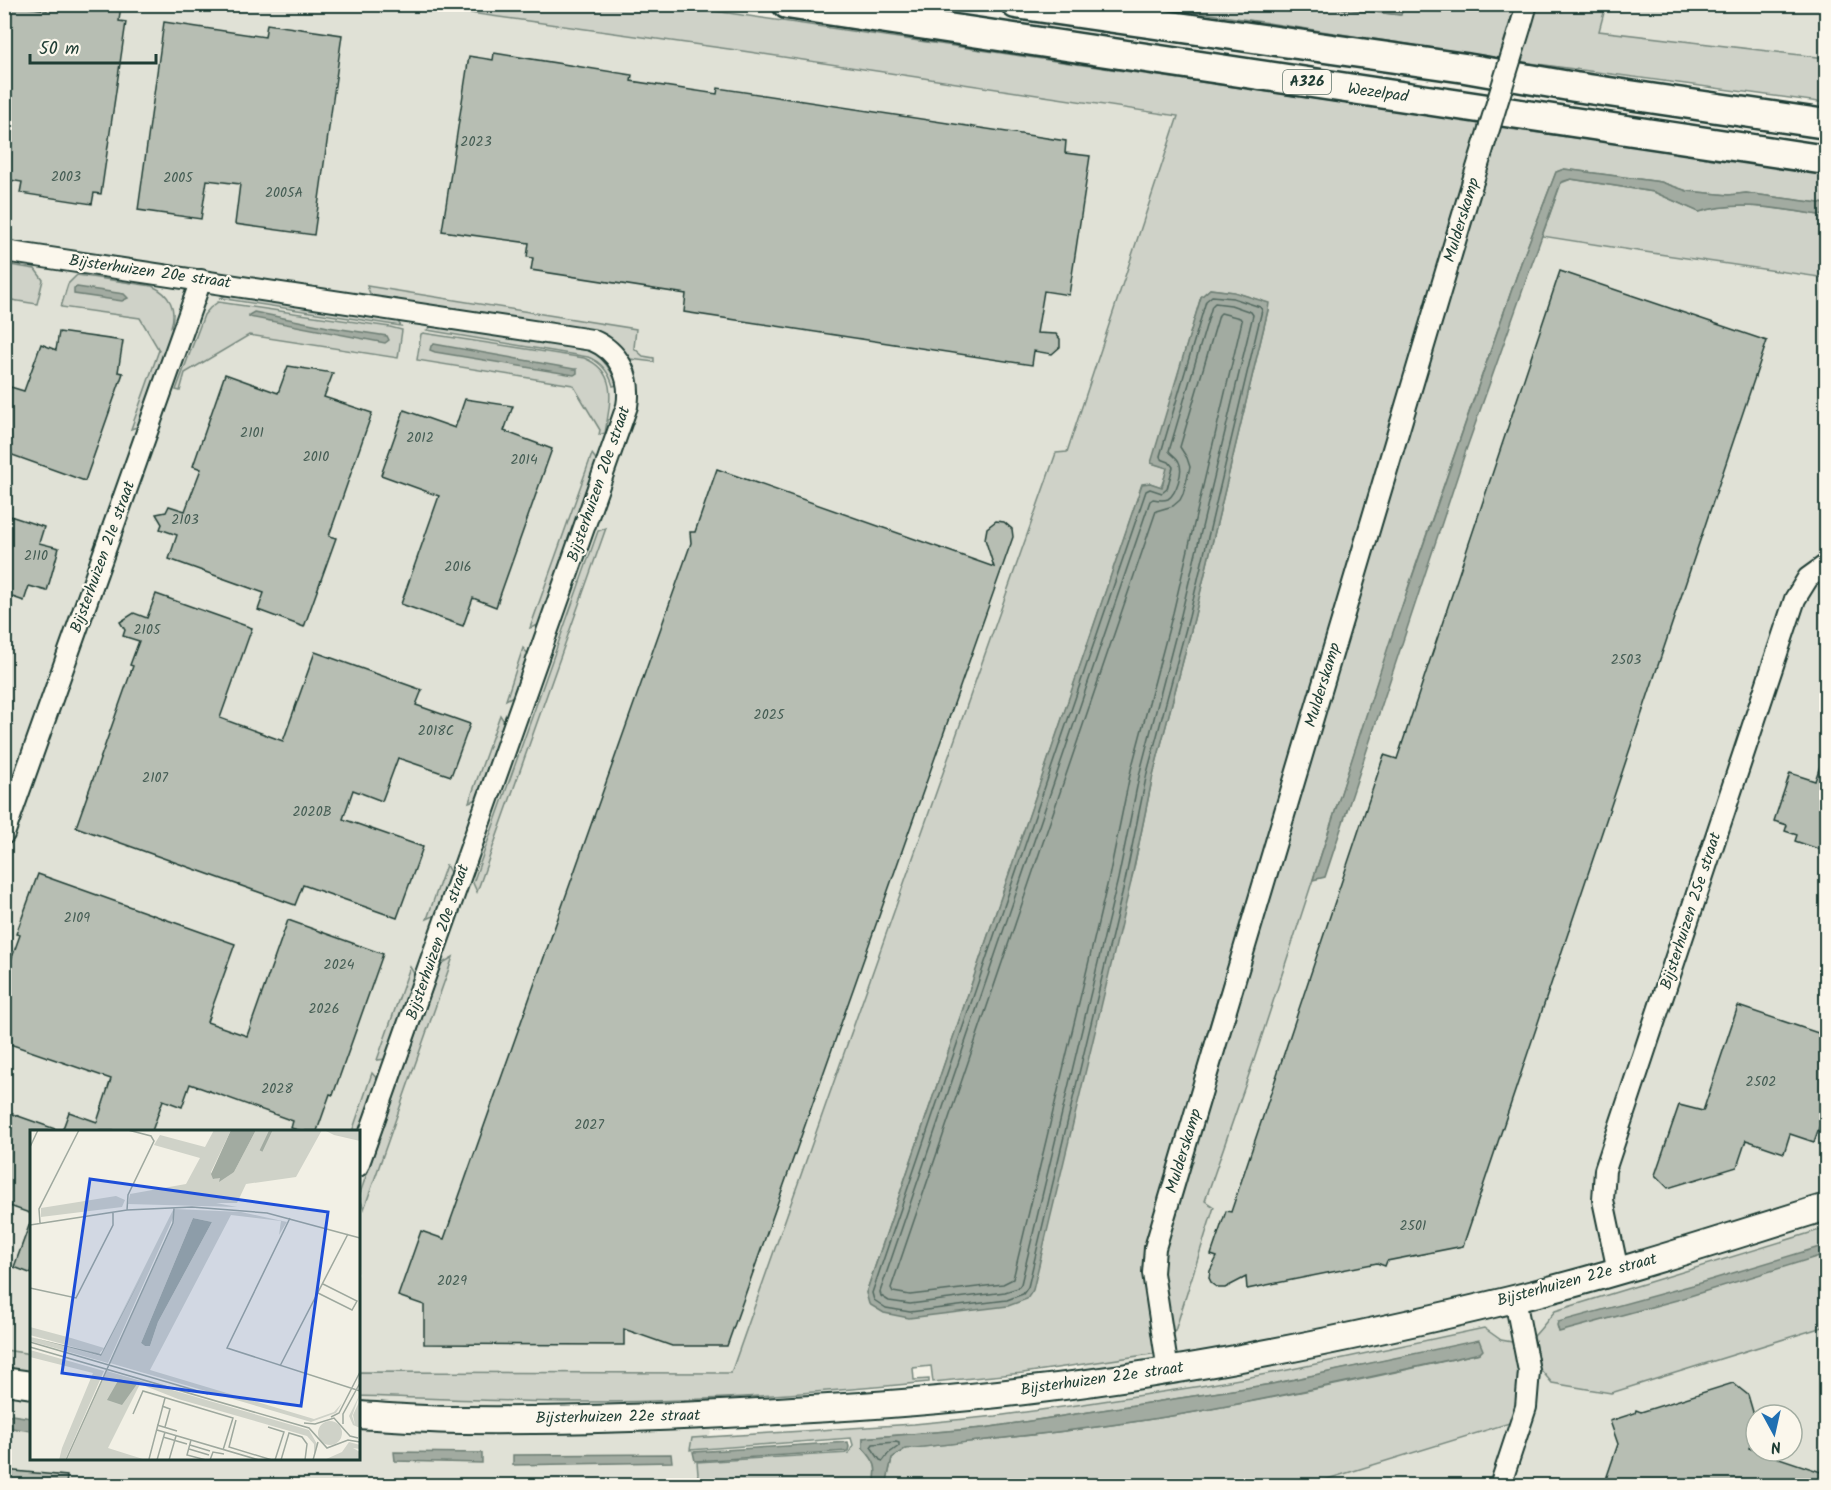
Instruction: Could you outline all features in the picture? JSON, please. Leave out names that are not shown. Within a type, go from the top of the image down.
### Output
[{"type":"highway","name":"Wezelpad","points":[[787,4],[1827,160]]},
{"type":"highway","name":"A326","points":[[1016,4],[1465,68],[1575,87],[1827,124]]},
{"type":"main road","name":"Bijsterhuizen 22e straat","points":[[360,1415],[461,1420],[699,1416],[873,1406],[1020,1391],[1168,1371],[1308,1345],[1515,1299],[1618,1271],[1827,1207]]},
{"type":"main road","points":[[4,1381],[30,1385]]},
{"type":"street","name":"Mulderskamp","points":[[1168,1371],[1154,1279],[1155,1248],[1527,4]]},
{"type":"street","name":"Bijsterhuizen 20e straat","points":[[4,251],[592,340],[602,344],[615,355],[625,373],[629,395],[624,415],[360,1160]]},
{"type":"street","name":"Bijsterhuizen 21e straat","points":[[4,834],[201,280]]},
{"type":"street","name":"Bijsterhuizen 25e straat","points":[[1618,1271],[1603,1200],[1605,1170],[1795,599],[1808,578],[1827,565]]},
{"type":"street","points":[[1500,1485],[1526,1407],[1529,1371],[1515,1299]]},
{"type":"shaded area","points":[[1308,4],[1400,15],[1404,5],[1515,5],[1499,58],[1150,5]]},
{"type":"shaded area","points":[[5,5],[512,5],[1179,115],[1067,452],[1056,454],[693,1485],[5,1486]]},
{"type":"shaded area","points":[[413,5],[673,5],[1480,123],[1380,456],[1280,802],[1272,837],[1237,936],[1205,1040],[1151,1248],[1158,1353],[1023,1373],[933,1382],[931,1366],[913,1368],[914,1380],[929,1379],[929,1382],[723,1398],[580,1402],[360,1396],[360,1372],[731,1373],[1056,453],[1067,452],[1178,116],[736,50]],"holes":[[[1210,289],[1234,292],[1268,303],[1194,619],[1153,775],[1131,882],[866,1293],[1142,485],[1150,483],[1161,487],[1168,468],[1152,463],[1201,297]]]},
{"type":"shaded area","points":[[1533,5],[1606,5],[1599,31],[1826,58],[1826,103],[1516,61]]},
{"type":"shaded area","points":[[1606,5],[1826,5],[1826,58],[1599,31]]},
{"type":"shaded area","points":[[1500,123],[1510,129],[1826,172],[1826,204],[1746,193],[1729,195],[1687,191],[1661,182],[1564,169],[1556,172],[1521,263],[1408,588],[1254,1060],[1205,1201],[1214,1207],[1170,1347],[1158,1273],[1243,975],[1286,845],[1410,420]]},
{"type":"shaded area","points":[[1432,162],[1826,227],[1826,1485],[736,1486],[1059,1447]]},
{"type":"shaded area","points":[[1571,179],[1654,192],[1699,212],[1730,206],[1746,206],[1826,216],[1826,278],[1542,236],[1561,183]]},
{"type":"shaded area","points":[[4,264],[35,269],[43,280],[37,304],[5,299]]},
{"type":"shaded area","points":[[77,275],[152,286],[168,298],[173,314],[171,327],[175,329],[140,426],[131,429],[159,350],[140,318],[61,307],[68,284]]},
{"type":"shaded area","points":[[367,286],[636,329],[634,348],[643,356],[654,358],[654,362],[630,359],[613,341],[591,331],[371,296]]},
{"type":"shaded area","points":[[228,295],[396,319],[401,326],[219,298]]},
{"type":"shaded area","points":[[218,302],[402,330],[398,358],[249,335],[185,373],[180,391],[176,390],[204,315]]},
{"type":"shaded area","points":[[433,325],[586,350],[597,355],[605,363],[617,385],[613,386],[604,368],[588,357],[427,330]]},
{"type":"shaded area","points":[[423,333],[584,358],[595,364],[603,371],[610,389],[605,433],[599,435],[600,430],[573,385],[417,360]]},
{"type":"shaded area","points":[[592,454],[598,462],[541,624],[530,628]]},
{"type":"shaded area","points":[[606,528],[477,892],[473,883],[598,531]]},
{"type":"shaded area","points":[[523,648],[529,655],[515,695],[506,700]]},
{"type":"shaded area","points":[[500,715],[505,723],[478,799],[469,802]]},
{"type":"shaded area","points":[[446,865],[451,874],[436,915],[427,919]]},
{"type":"shaded area","points":[[453,957],[364,1209],[360,1193],[441,964]]},
{"type":"shaded area","points":[[410,967],[415,975],[386,1059],[377,1060]]},
{"type":"shaded area","points":[[372,1073],[378,1080],[360,1133],[360,1130],[353,1130]]},
{"type":"shaded area","points":[[1826,1228],[1826,1326],[1611,1393],[1552,1383],[1540,1369],[1534,1336],[1555,1311]]},
{"type":"shaded area","points":[[1484,1328],[1501,1340],[1512,1342],[1519,1382],[1518,1402],[1513,1422],[1308,1485],[886,1485],[892,1458],[905,1449],[1087,1428],[1231,1405],[1480,1353],[1479,1341],[1272,1384],[984,1428],[863,1438],[863,1448],[875,1465],[874,1485],[694,1485],[698,1474],[697,1462],[849,1453],[853,1445],[851,1438],[690,1450],[692,1438],[914,1424],[1077,1405],[1283,1371]]},
{"type":"shaded area","points":[[5,1350],[30,1354],[30,1376],[5,1373]]},
{"type":"water","points":[[1404,4],[1401,15],[1308,5]]},
{"type":"water","points":[[1564,169],[1661,182],[1687,191],[1729,195],[1746,193],[1826,204],[1826,216],[1746,206],[1730,206],[1699,212],[1654,192],[1571,179],[1561,182],[1466,450],[1325,877],[1313,880],[1391,638],[1521,263],[1556,172]]},
{"type":"water","points":[[74,288],[124,294],[128,298],[122,301],[74,294]]},
{"type":"water","points":[[1210,289],[1234,292],[1269,303],[1268,310],[1194,619],[1153,775],[1131,882],[1033,1290],[1027,1299],[1008,1306],[909,1318],[884,1313],[869,1304],[866,1293],[1142,484],[1150,483],[1162,487],[1167,468],[1151,463],[1201,297]]},
{"type":"water","points":[[254,312],[387,336],[389,340],[385,343],[249,317]]},
{"type":"water","points":[[434,344],[577,369],[577,373],[574,375],[435,352],[430,350]]},
{"type":"water","points":[[1826,1245],[1826,1254],[1677,1300],[1559,1332],[1558,1322]]},
{"type":"water","points":[[1479,1340],[1483,1350],[1480,1353],[1231,1405],[1087,1428],[905,1449],[892,1458],[886,1485],[874,1485],[875,1465],[863,1448],[863,1438],[984,1428],[1272,1384]]},
{"type":"water","points":[[5,1414],[30,1418],[30,1431],[5,1427]]},
{"type":"water","points":[[848,1442],[848,1451],[695,1461],[693,1452]]},
{"type":"water","points":[[394,1452],[482,1453],[482,1463],[395,1461]]},
{"type":"water","points":[[671,1454],[672,1462],[513,1465],[513,1455]]},
{"type":"building","points":[[4,4],[47,10],[48,4],[121,4],[119,21],[126,22],[101,194],[94,193],[92,204],[20,193],[22,182],[4,179]]},
{"type":"building","points":[[164,22],[265,37],[267,24],[342,35],[314,235],[235,224],[240,184],[207,180],[201,219],[138,210]]},
{"type":"building","points":[[494,53],[632,75],[631,81],[717,94],[718,88],[1066,141],[1065,153],[1090,156],[1069,295],[1044,291],[1037,333],[1056,334],[1060,339],[1060,347],[1052,354],[1034,351],[1032,365],[684,312],[686,294],[531,270],[533,258],[527,257],[529,243],[442,231],[469,56],[493,60]]},
{"type":"building","points":[[1560,271],[1767,341],[1463,1246],[1387,1261],[1385,1266],[1377,1263],[1247,1289],[1246,1277],[1225,1288],[1218,1288],[1209,1278],[1217,1257],[1211,1255],[1226,1211],[1231,1212],[1384,755],[1397,759]]},
{"type":"building","points":[[59,332],[123,341],[118,372],[123,373],[85,481],[4,452],[4,385],[24,391],[41,344],[56,350]]},
{"type":"building","points":[[288,366],[333,373],[324,397],[372,413],[329,536],[336,538],[304,627],[258,610],[264,593],[169,559],[177,535],[160,529],[162,524],[156,514],[166,512],[169,506],[185,511],[201,469],[193,466],[225,374],[278,393]]},
{"type":"building","points":[[465,399],[513,406],[504,431],[552,449],[496,607],[473,598],[463,626],[401,604],[439,496],[381,475],[404,410],[455,428]]},
{"type":"building","points":[[717,469],[994,567],[985,539],[987,528],[996,521],[1004,522],[1012,529],[1013,537],[727,1346],[672,1346],[624,1329],[624,1345],[424,1344],[424,1305],[398,1296],[421,1231],[444,1239],[691,543],[690,532],[695,532]]},
{"type":"building","points":[[4,514],[44,527],[39,543],[59,548],[47,591],[29,586],[24,601],[4,594]]},
{"type":"building","points":[[156,594],[252,628],[220,718],[283,741],[315,652],[422,690],[416,705],[470,724],[451,776],[398,758],[382,801],[353,790],[343,819],[423,847],[397,918],[303,885],[295,905],[76,827],[133,666],[130,665],[139,641],[123,636],[125,630],[120,622],[134,613],[147,618]]},
{"type":"building","points":[[1824,754],[1827,755],[1827,852],[1795,841],[1797,835],[1785,831],[1787,825],[1774,821],[1790,773],[1815,781]]},
{"type":"building","points":[[38,874],[235,944],[207,1022],[247,1036],[288,920],[383,954],[333,1095],[330,1094],[317,1130],[291,1128],[293,1121],[190,1084],[182,1107],[163,1100],[152,1130],[62,1130],[69,1112],[97,1122],[111,1079],[4,1042],[4,980],[20,935],[16,934]]},
{"type":"building","points":[[1738,1006],[1827,1036],[1827,1105],[1814,1142],[1790,1134],[1784,1153],[1746,1140],[1737,1167],[1668,1188],[1655,1175],[1679,1105],[1703,1111]]},
{"type":"building","points":[[4,1111],[58,1130],[30,1130],[30,1213],[4,1204]]},
{"type":"building","points":[[30,1223],[30,1273],[14,1267]]},
{"type":"building","points":[[1733,1383],[1748,1395],[1750,1403],[1744,1403],[1744,1463],[1794,1463],[1827,1474],[1827,1485],[1604,1485],[1618,1444],[1610,1421],[1635,1413],[1636,1410],[1641,1412]]},
{"type":"building","points":[[4,1470],[67,1476],[66,1485],[4,1485]]}]
